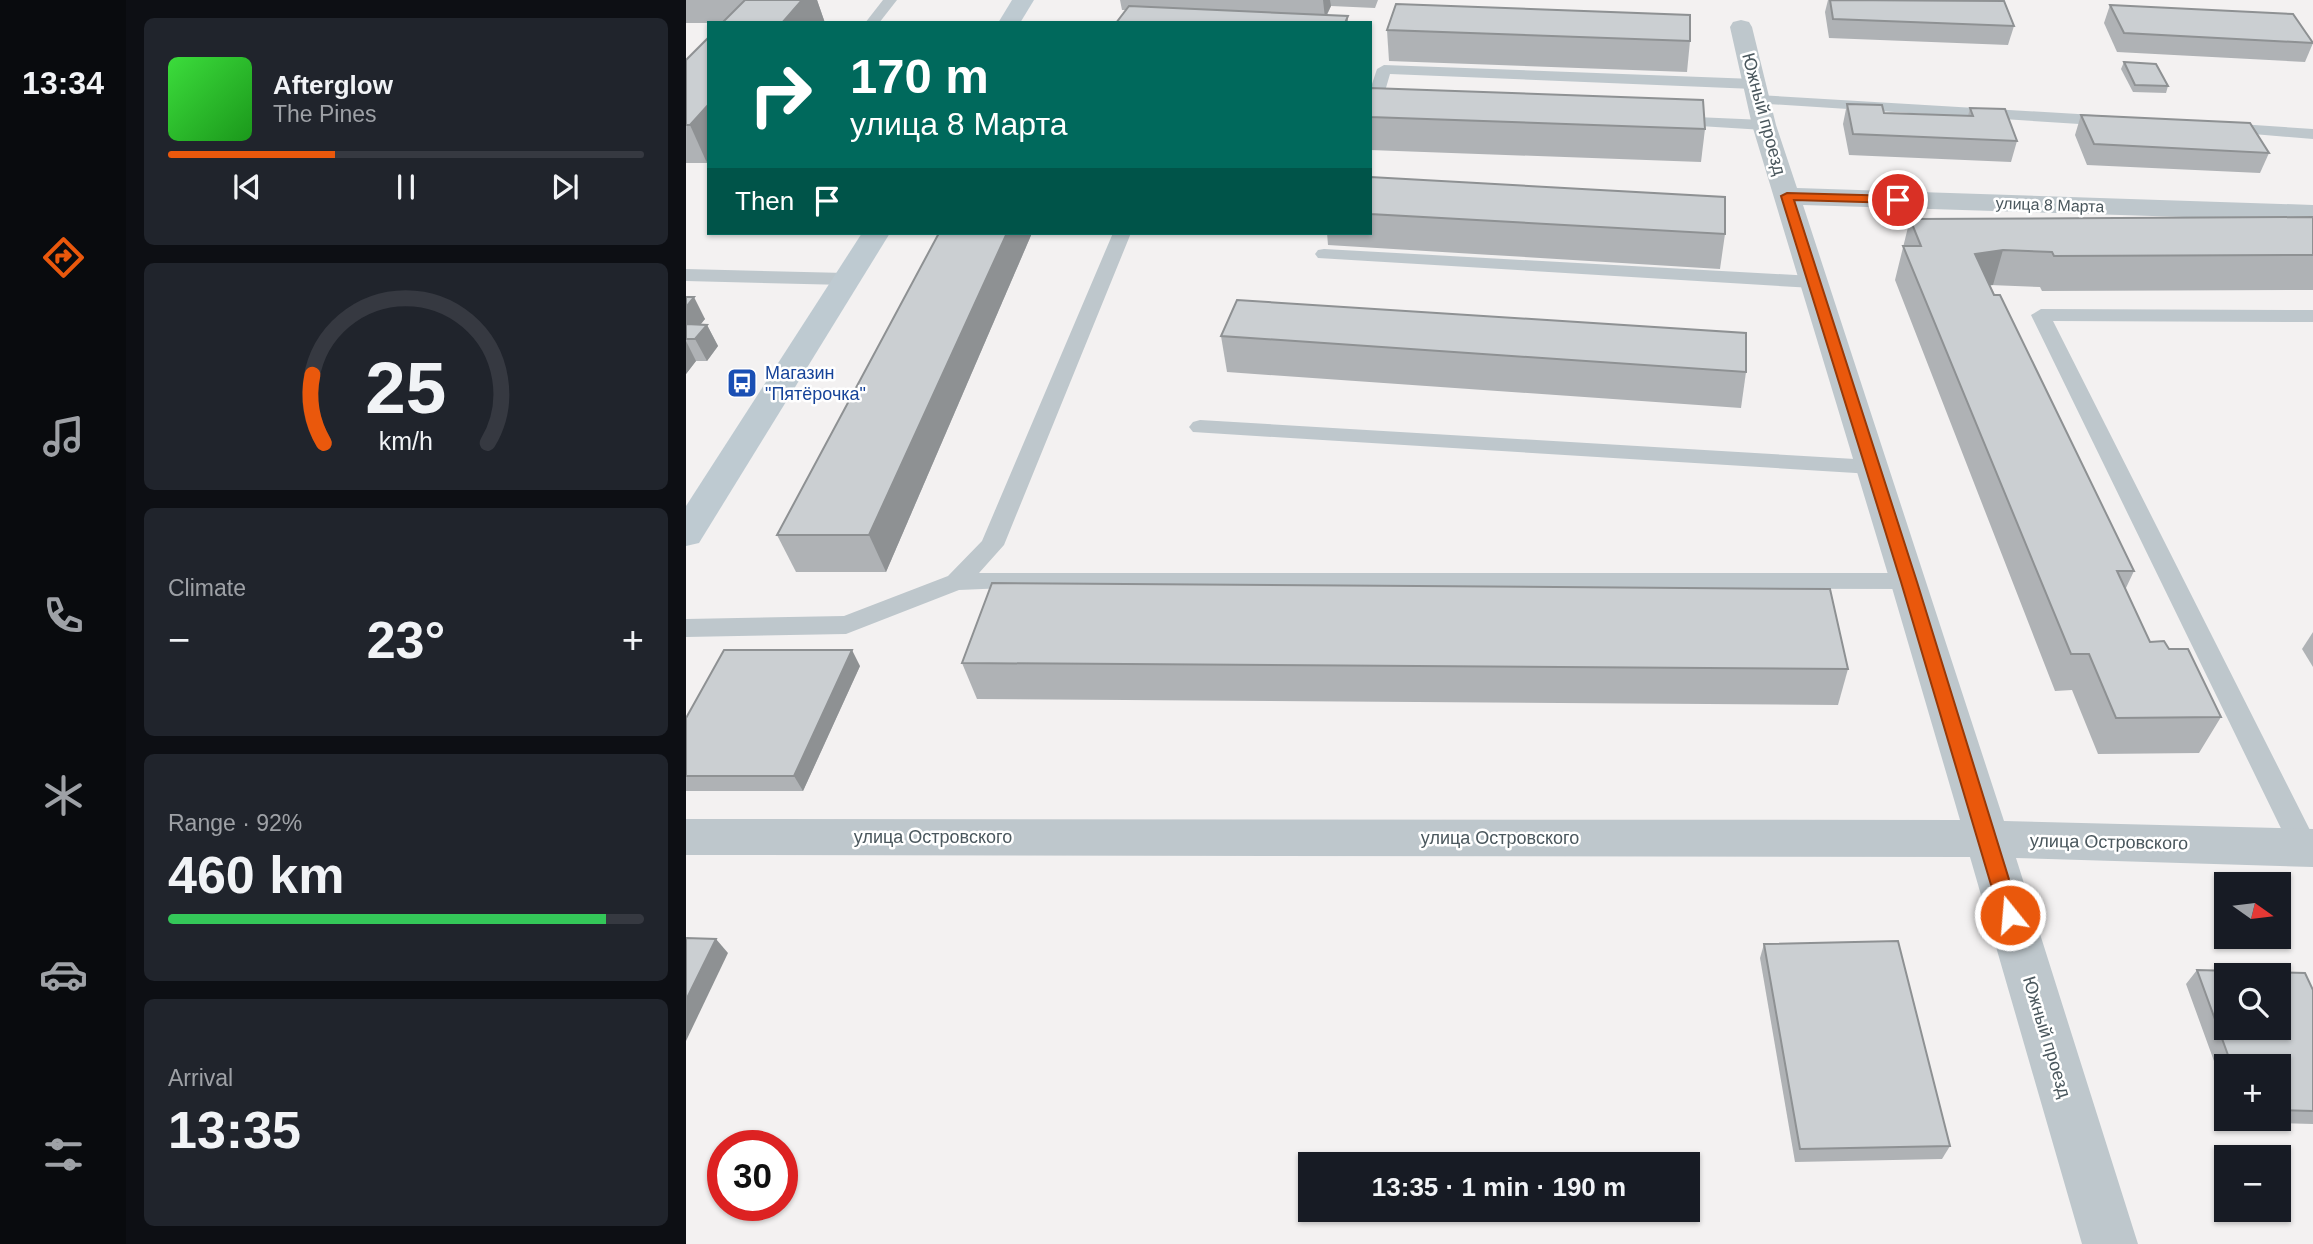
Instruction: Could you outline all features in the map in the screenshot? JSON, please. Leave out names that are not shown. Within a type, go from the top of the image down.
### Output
[{"type":"main road","points":[[1010,21],[1023,0]]},
{"type":"main road","points":[[686,534],[875,235]]},
{"type":"street","name":"Южный проезд","points":[[1741,27],[1759,103],[1813,282],[1909,582],[2110,1244]]},
{"type":"street","name":"улица 8 Марта","points":[[1787,196],[2313,213]]},
{"type":"street","name":"улица Островского","points":[[686,837],[1987,839],[2308,848]]},
{"type":"lane","points":[[874,21],[890,0]]},
{"type":"lane","points":[[1372,106],[1384,69],[1759,103],[2133,123]]},
{"type":"lane","points":[[1656,120],[1759,103]]},
{"type":"lane","points":[[1372,109],[1399,110]]},
{"type":"lane","points":[[2202,127],[2313,134]]},
{"type":"lane","points":[[956,582],[992,545],[1121,235]]},
{"type":"lane","points":[[1324,254],[1813,282]]},
{"type":"lane","points":[[686,275],[846,279]]},
{"type":"lane","points":[[2308,848],[2041,315],[2313,316]]},
{"type":"lane","points":[[1200,427],[1872,467]]},
{"type":"lane","points":[[686,628],[846,625],[956,582],[1033,579],[1909,582]]},
{"type":"building","points":[[745,0],[802,0],[784,21],[724,21]]},
{"type":"building","points":[[1830,0],[2004,1],[2014,26],[1833,19]]},
{"type":"building","points":[[1396,4],[1690,15],[1690,41],[1387,30]]},
{"type":"building","points":[[2110,5],[2293,14],[2313,43],[2124,33]]},
{"type":"building","points":[[1129,6],[1348,16],[1346,21],[1118,21]]},
{"type":"building","points":[[707,39],[707,106],[690,125],[686,125],[686,60]]},
{"type":"building","points":[[2124,62],[2156,64],[2168,86],[2135,85]]},
{"type":"building","points":[[1372,88],[1703,100],[1705,129],[1372,117]]},
{"type":"building","points":[[1847,104],[1882,105],[1884,113],[1973,116],[1970,108],[2005,109],[2017,141],[1853,134]]},
{"type":"building","points":[[2081,115],[2250,123],[2269,153],[2094,144]]},
{"type":"building","points":[[1372,177],[1725,197],[1725,234],[1372,214]]},
{"type":"building","points":[[2313,217],[2313,255],[2054,256],[2052,252],[2003,250],[1975,254],[1994,295],[2000,295],[2134,571],[2117,571],[2150,642],[2164,641],[2169,649],[2188,649],[2221,717],[2116,718],[2089,654],[2071,654],[1903,246],[1921,246],[1910,219]]},
{"type":"building","points":[[938,235],[1006,235],[869,535],[777,535]]},
{"type":"building","points":[[686,297],[694,297],[686,307]]},
{"type":"building","points":[[1237,300],[1746,333],[1746,372],[1221,336]]},
{"type":"building","points":[[686,324],[707,325],[695,339],[686,339]]},
{"type":"building","points":[[992,583],[1830,589],[1848,669],[962,663]]},
{"type":"building","points":[[724,650],[852,650],[794,776],[686,776],[686,718]]},
{"type":"building","points":[[686,938],[716,939],[686,1000]]},
{"type":"building","points":[[1898,941],[1950,1146],[1800,1149],[1764,944]]},
{"type":"building","points":[[2197,970],[2214,970],[2214,1017]]},
{"type":"building","points":[[2291,973],[2305,973],[2313,990],[2313,1111],[2291,1110],[2291,1054],[2228,1054],[2223,1040],[2291,1040]]},
{"type":"place","name":"Магазин \"Пятёрочка\"","points":[[742,383]]},
{"type":"route","points":[[1898,200],[1787,196],[1909,582],[2010,915]]}]
